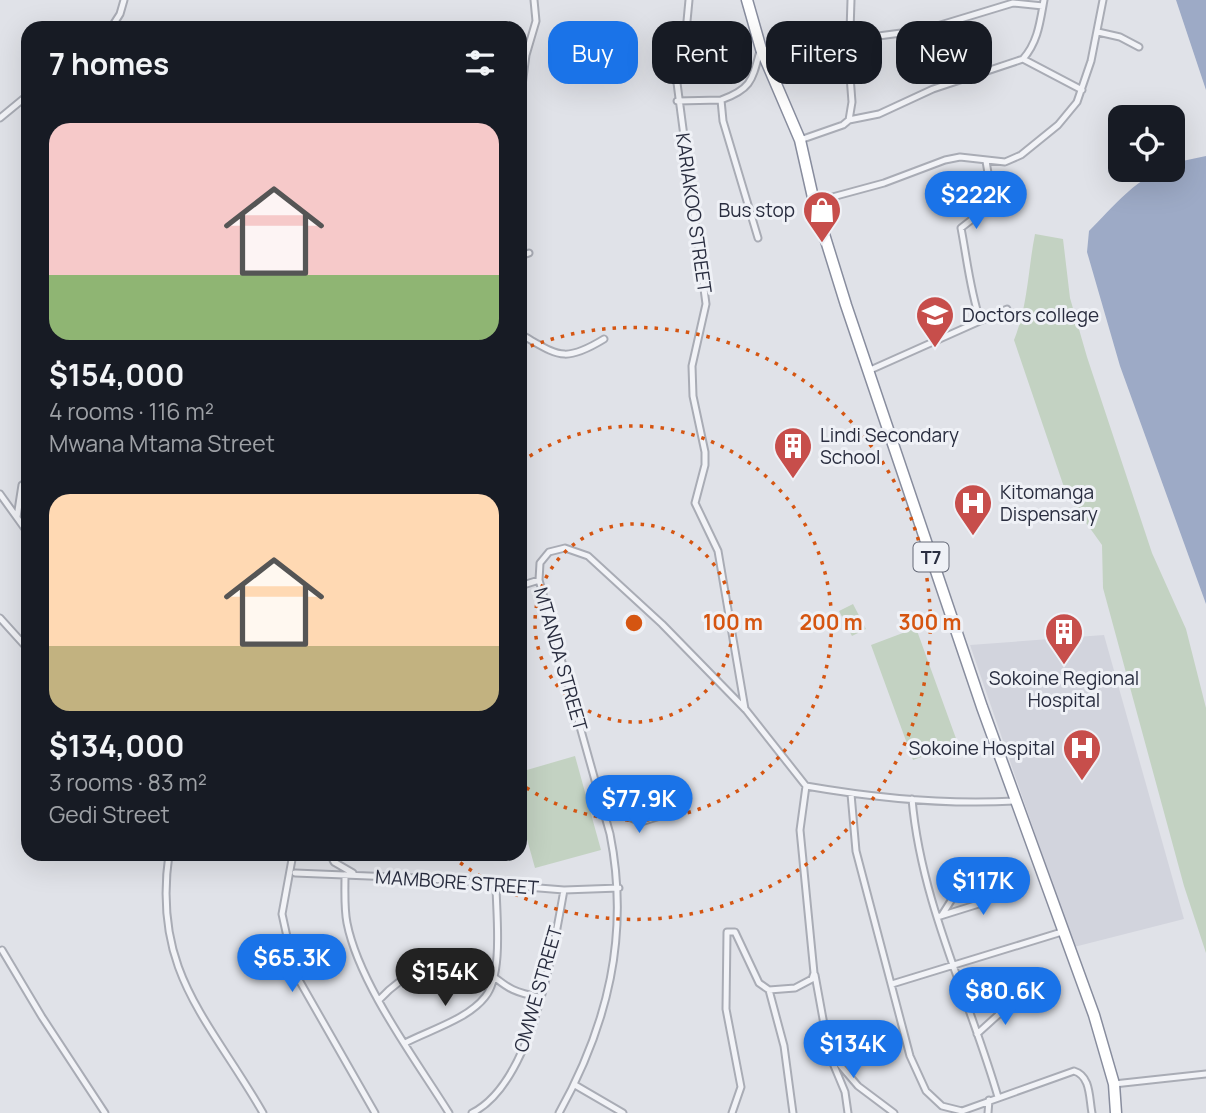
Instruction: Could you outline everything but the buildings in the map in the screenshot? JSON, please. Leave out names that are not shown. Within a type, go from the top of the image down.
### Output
[{"type":"highway","name":"T7","points":[[747,0],[761,49],[800,140],[814,202],[868,371],[1015,801],[1065,931],[1114,1084],[1116,1113]]},
{"type":"street","points":[[116,21],[124,0]]},
{"type":"street","points":[[527,52],[536,21],[534,0]]},
{"type":"street","name":"KARIAKOO STREET","points":[[689,0],[677,83],[677,101],[706,304],[692,366],[693,396],[705,452],[703,475],[695,503],[718,551],[746,710]]},
{"type":"street","points":[[849,21],[851,0]]},
{"type":"street","points":[[814,202],[884,183],[945,160],[960,157],[1006,162],[1021,155],[1070,114],[1082,90],[1098,32],[1103,0]]},
{"type":"street","points":[[800,140],[843,125],[849,120],[879,114],[933,89],[1023,60],[1031,50],[1038,32],[1044,3],[1013,3],[913,32],[882,36]]},
{"type":"street","points":[[1098,32],[1120,37],[1139,47]]},
{"type":"street","points":[[677,101],[721,100],[743,91],[750,85],[761,49]]},
{"type":"street","points":[[1023,60],[1082,90]]},
{"type":"street","points":[[849,120],[851,84]]},
{"type":"street","points":[[721,100],[723,121],[758,237]]},
{"type":"street","points":[[0,118],[21,101]]},
{"type":"street","points":[[980,320],[970,286],[967,248],[961,228],[993,203],[986,161]]},
{"type":"street","points":[[868,371],[1007,309]]},
{"type":"street","points":[[527,338],[563,355],[576,355],[604,339]]},
{"type":"street","points":[[17,517],[21,487]]},
{"type":"street","points":[[0,494],[21,523]]},
{"type":"street","name":"MTANDA STREET","points":[[559,1113],[575,1085],[615,962],[619,928],[619,888],[602,806],[539,580],[540,563],[549,552],[565,548],[588,556],[662,624],[746,710],[806,786]]},
{"type":"street","points":[[527,584],[539,580]]},
{"type":"street","points":[[0,618],[21,641]]},
{"type":"street","points":[[848,1113],[845,1092],[829,1052],[814,973],[800,830],[806,786],[851,794],[940,802],[1015,801]]},
{"type":"street","points":[[851,794],[856,851],[911,1056],[934,1100],[962,1111],[1074,1071],[1083,1075],[1087,1082],[1093,1113]]},
{"type":"street","points":[[912,799],[916,831],[952,965],[998,1097]]},
{"type":"street","points":[[602,806],[641,822],[679,810]]},
{"type":"street","points":[[169,861],[167,922],[177,969],[193,1002],[263,1113]]},
{"type":"street","points":[[292,861],[282,914],[295,973],[375,1113]]},
{"type":"street","points":[[334,861],[358,875]]},
{"type":"street","name":"MAMBORE STREET","points":[[295,873],[564,890],[619,888]]},
{"type":"street","points":[[345,875],[347,924],[358,956],[379,1000],[449,1113]]},
{"type":"street","points":[[939,917],[985,902],[1001,878]]},
{"type":"street","points":[[405,1043],[470,1010],[487,995],[494,979],[496,884]]},
{"type":"street","name":"OMWE STREET","points":[[472,1113],[488,1104],[509,1077],[539,997],[555,943],[564,890]]},
{"type":"street","points":[[939,917],[957,891]]},
{"type":"street","points":[[732,1113],[741,1087],[726,1009],[726,935],[730,930],[735,932],[759,983],[769,990],[795,988],[812,979],[814,973]]},
{"type":"street","points":[[892,984],[1065,931]]},
{"type":"street","points":[[2,950],[105,1113]]},
{"type":"street","points":[[379,1000],[405,977],[433,965],[452,961],[478,966],[515,993],[539,997]]},
{"type":"street","points":[[769,990],[784,1046],[793,1113]]},
{"type":"street","points":[[977,1034],[998,1015],[1004,997]]},
{"type":"street","points":[[829,1052],[858,1086],[894,1113]]},
{"type":"street","points":[[1114,1084],[1205,1074]]},
{"type":"street","points":[[575,1085],[623,1113]]},
{"type":"street","points":[[845,1092],[858,1086]]},
{"type":"street","points":[[988,1113],[989,1100]]},
{"type":"shaded area","name":"Sokoine Hospital","points":[[1104,635],[1184,919],[1074,947],[970,645]]},
{"type":"green space","points":[[1035,234],[1063,239],[1070,298],[1087,357],[1152,553],[1186,629],[1206,708],[1206,953],[1184,886],[1103,588],[1102,545],[1067,496],[1014,340],[1025,301]]},
{"type":"green space","points":[[853,604],[866,629],[852,636],[839,611]]},
{"type":"green space","points":[[916,628],[958,744],[913,760],[871,645]]},
{"type":"green space","points":[[575,756],[601,850],[535,868],[527,839],[527,770]]},
{"type":"water","points":[[1176,0],[1206,0],[1206,90]]},
{"type":"water","points":[[1206,156],[1206,604],[1120,366],[1087,252],[1089,231],[1117,202],[1141,182],[1185,182],[1185,160]]},
{"type":"place","name":"Bus stop","points":[[822,244]]},
{"type":"place","name":"Doctors college","points":[[935,349]]},
{"type":"place","name":"Lindi Secondary School","points":[[793,480]]},
{"type":"place","name":"Kitomanga Dispensary","points":[[973,537]]},
{"type":"place","name":"Sokoine Regional Hospital","points":[[1064,666]]},
{"type":"place","name":"Sokoine Hospital","points":[[1082,782]]}]
